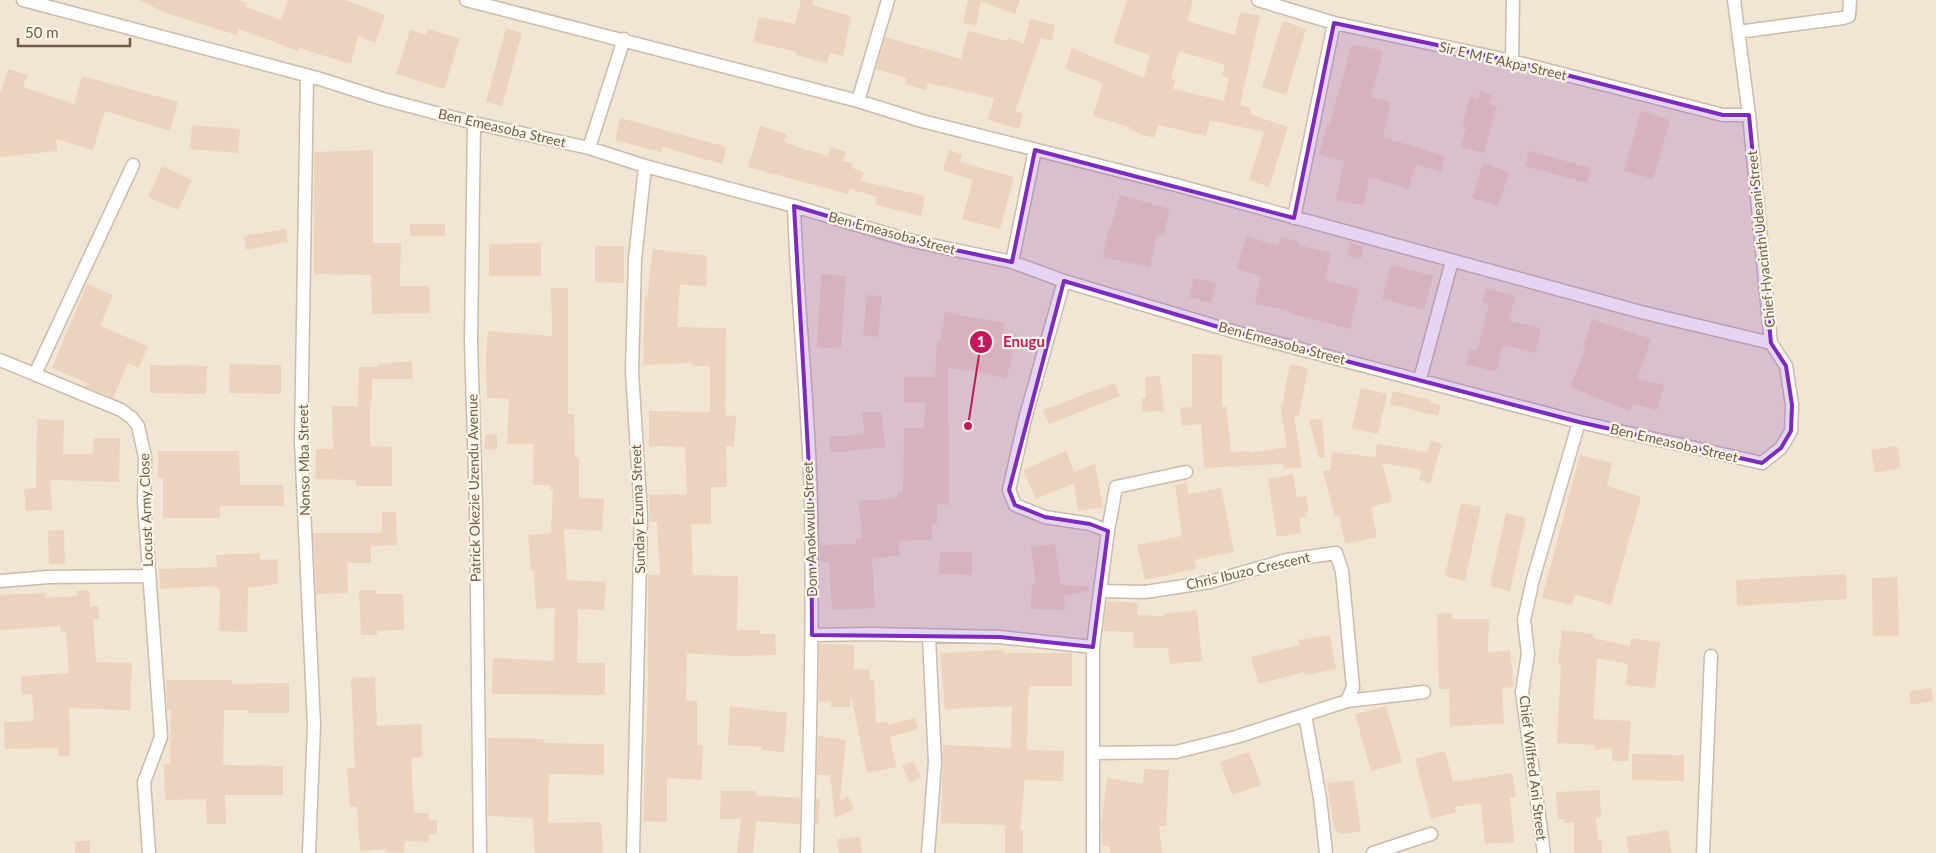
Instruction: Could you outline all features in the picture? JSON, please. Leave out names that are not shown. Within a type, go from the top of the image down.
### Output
[{"type":"street","name":"Ben Emeasoba Street","points":[[23,0],[317,78],[383,99],[474,123],[589,148],[645,166],[794,206],[908,240],[1012,262],[1064,281],[1235,332],[1579,422],[1762,463]]},
{"type":"street","points":[[466,0],[624,39],[858,101],[922,121],[1176,185],[1641,312],[1771,342]]},
{"type":"street","points":[[858,101],[888,0]]},
{"type":"street","name":"Sir E M E Akpa Street","points":[[1258,0],[1334,23],[1512,62],[1723,115],[1749,115]]},
{"type":"street","points":[[1512,62],[1514,0]]},
{"type":"street","name":"Chief Hyacinth Udeani Street","points":[[1734,0],[1749,115],[1771,342],[1786,366],[1792,406],[1791,431],[1781,448],[1762,463]]},
{"type":"street","points":[[1738,32],[1843,18],[1849,16],[1850,0]]},
{"type":"street","points":[[1294,218],[1334,23]]},
{"type":"street","points":[[589,148],[624,39]]},
{"type":"street","name":"Nonso Mba Street","points":[[309,853],[314,725],[301,442],[307,78],[317,78]]},
{"type":"street","name":"Patrick Okezie Uzendu Avenue","points":[[474,123],[470,342],[476,508],[480,853]]},
{"type":"street","points":[[1012,262],[1035,150]]},
{"type":"street","points":[[35,374],[133,165]]},
{"type":"street","name":"Sunday Ezuma Street","points":[[633,853],[640,515],[633,362],[635,259],[645,166]]},
{"type":"street","name":"Dom Anokwulu Street","points":[[794,206],[796,273],[811,502],[812,635],[807,853]]},
{"type":"street","points":[[1420,379],[1452,261]]},
{"type":"street","points":[[1064,281],[1025,419],[1009,490],[1015,506],[1045,518],[1090,524],[1108,531]]},
{"type":"street","name":"Locust Army Close","points":[[0,360],[121,410],[132,418],[138,426],[145,456],[144,502],[160,737],[158,749],[144,782],[149,853]]},
{"type":"street","name":"Chief Wilfred Ani Street","points":[[1544,853],[1522,692],[1528,654],[1524,620],[1533,579],[1579,422]]},
{"type":"street","points":[[1093,853],[1093,647],[1108,531],[1116,487],[1186,472]]},
{"type":"street","name":"Chris Ibuzo Crescent","points":[[1100,591],[1145,592],[1210,582],[1287,560],[1336,553],[1342,571],[1353,687],[1347,701]]},
{"type":"street","points":[[0,581],[48,577],[149,576]]},
{"type":"street","points":[[812,635],[1000,638],[1093,647]]},
{"type":"street","points":[[928,853],[935,762],[929,636]]},
{"type":"street","points":[[1703,853],[1711,656]]},
{"type":"street","points":[[1094,753],[1176,752],[1236,737],[1347,701],[1424,692]]},
{"type":"street","points":[[1305,715],[1320,798],[1326,853]]},
{"type":"street","points":[[1373,853],[1431,834]]},
{"type":"highlighted area","points":[[1334,23],[1512,61],[1723,115],[1749,115],[1771,343],[1786,366],[1792,405],[1791,431],[1781,448],[1762,463],[1579,422],[1235,332],[1064,281],[1009,490],[1015,505],[1045,517],[1090,524],[1108,531],[1093,647],[1000,637],[812,635],[811,503],[794,206],[908,240],[1012,262],[1035,150],[1294,218]]},
{"type":"shaded area","points":[[0,0],[1936,0],[1936,853],[0,853]]},
{"type":"building","points":[[139,0],[237,0],[247,3],[246,7],[281,20],[288,0],[345,0],[385,15],[375,43],[358,36],[351,64],[299,48],[298,51],[239,29],[237,35],[166,13]]},
{"type":"building","points":[[801,0],[813,0],[812,5],[851,16],[843,56],[830,53],[827,63],[796,55],[797,52],[753,42],[759,17],[795,24]]},
{"type":"building","points":[[968,0],[1020,0],[1015,14],[981,1],[976,26],[963,23]]},
{"type":"building","points":[[1127,0],[1193,0],[1187,21],[1235,35],[1240,12],[1260,16],[1240,105],[1251,108],[1250,114],[1288,127],[1269,187],[1249,180],[1264,132],[1210,120],[1206,136],[1158,125],[1154,138],[1129,130],[1130,127],[1093,116],[1103,83],[1065,69],[1072,48],[1144,78],[1150,55],[1113,43]],"holes":[[[1179,51],[1225,65],[1222,76],[1229,78],[1224,101],[1173,89],[1175,80],[1171,79]]]},
{"type":"building","points":[[1030,19],[1055,25],[1052,41],[1041,38],[1015,111],[1023,114],[1019,129],[988,120],[994,98],[928,83],[926,90],[905,84],[907,78],[876,69],[885,37],[961,59],[968,31],[1008,41],[1009,38],[1024,44]]},
{"type":"building","points":[[1283,21],[1306,29],[1286,95],[1262,87]]},
{"type":"building","points":[[506,28],[522,33],[502,106],[486,102]]},
{"type":"building","points":[[428,29],[460,39],[444,89],[396,74],[410,30],[426,35]]},
{"type":"building","points":[[1352,44],[1383,51],[1371,97],[1391,102],[1383,137],[1445,156],[1441,172],[1416,164],[1409,189],[1369,177],[1364,205],[1336,200],[1344,161],[1319,154],[1327,125],[1329,126]]},
{"type":"building","points":[[8,69],[27,75],[23,87],[74,104],[82,76],[178,102],[170,131],[105,111],[93,150],[56,139],[57,151],[0,157],[0,94]]},
{"type":"building","points":[[1480,91],[1492,95],[1489,104],[1497,106],[1484,153],[1461,147],[1466,127],[1462,126],[1470,97],[1478,99]]},
{"type":"building","points":[[1641,111],[1670,120],[1653,179],[1624,171]]},
{"type":"building","points":[[620,118],[727,147],[722,164],[663,147],[661,152],[615,140]]},
{"type":"building","points":[[192,125],[240,129],[238,153],[190,149]]},
{"type":"building","points":[[760,126],[787,134],[784,142],[800,148],[828,156],[831,147],[846,152],[843,161],[853,163],[852,168],[864,172],[861,181],[925,196],[921,216],[876,205],[877,197],[850,189],[848,194],[748,167]]},
{"type":"building","points":[[373,150],[373,243],[401,243],[400,286],[429,286],[430,313],[372,314],[371,275],[314,274],[314,152]]},
{"type":"building","points":[[949,150],[962,155],[960,162],[1014,177],[1000,229],[962,219],[973,180],[943,170]]},
{"type":"building","points":[[1529,151],[1591,168],[1587,183],[1525,166]]},
{"type":"building","points":[[1483,163],[1509,172],[1498,206],[1472,198]]},
{"type":"building","points":[[162,166],[192,180],[178,210],[148,197]]},
{"type":"building","points":[[1120,195],[1170,209],[1163,236],[1157,234],[1150,267],[1103,257],[1109,228],[1111,228]]},
{"type":"building","points":[[410,224],[445,224],[445,236],[410,236]]},
{"type":"building","points":[[286,229],[288,242],[246,250],[244,236]]},
{"type":"building","points":[[1246,236],[1278,246],[1281,237],[1299,242],[1298,245],[1331,253],[1325,280],[1359,289],[1350,329],[1289,313],[1289,311],[1255,304],[1261,276],[1237,269]]},
{"type":"building","points":[[541,243],[541,276],[489,276],[489,244]]},
{"type":"building","points":[[1350,243],[1363,246],[1361,259],[1347,256]]},
{"type":"building","points":[[595,246],[624,246],[624,283],[595,282]]},
{"type":"building","points":[[653,249],[707,256],[706,286],[680,285],[677,327],[726,328],[725,415],[736,416],[734,446],[726,446],[727,487],[711,487],[711,524],[691,524],[693,575],[738,576],[737,630],[760,630],[760,634],[775,634],[776,655],[733,656],[687,653],[686,700],[697,701],[697,745],[703,745],[701,780],[667,778],[667,822],[643,821],[648,689],[648,575],[660,575],[657,522],[650,522],[649,495],[687,494],[685,447],[649,446],[649,411],[710,412],[710,366],[692,366],[692,363],[643,365],[645,297],[647,297]]},
{"type":"building","points":[[1391,265],[1433,276],[1424,310],[1382,299]]},
{"type":"building","points":[[821,274],[846,276],[841,349],[817,347]]},
{"type":"building","points":[[1194,278],[1216,283],[1211,303],[1189,297]]},
{"type":"building","points":[[87,284],[113,295],[100,326],[148,346],[139,368],[128,363],[113,398],[86,387],[88,383],[52,368]]},
{"type":"building","points":[[551,288],[568,288],[568,414],[574,414],[575,457],[579,457],[579,498],[604,499],[602,531],[564,529],[567,580],[606,582],[604,610],[578,609],[577,663],[605,663],[605,695],[492,694],[493,658],[554,661],[555,608],[536,609],[534,570],[531,571],[528,535],[551,533],[553,490],[550,490],[550,485],[533,485],[534,444],[507,444],[509,399],[487,398],[486,358],[488,331],[552,336]]},
{"type":"building","points":[[1486,288],[1515,296],[1509,321],[1541,328],[1536,353],[1503,345],[1496,372],[1466,364],[1470,349],[1477,351],[1489,304],[1482,302]]},
{"type":"building","points":[[867,295],[882,296],[878,337],[863,335]]},
{"type":"building","points":[[945,312],[1005,323],[1003,331],[1018,335],[1006,379],[969,369],[969,371],[948,368],[949,505],[937,504],[937,524],[932,524],[932,540],[899,541],[900,556],[872,558],[875,608],[832,610],[829,562],[820,562],[820,545],[856,544],[856,539],[862,539],[859,501],[898,498],[898,492],[903,492],[904,428],[924,428],[925,403],[904,403],[904,377],[935,377],[937,341],[940,341]]},
{"type":"building","points":[[1592,319],[1651,339],[1637,379],[1664,385],[1657,410],[1633,404],[1630,411],[1570,387],[1586,348],[1583,347]]},
{"type":"building","points":[[1192,354],[1222,355],[1222,407],[1226,406],[1231,452],[1250,451],[1250,453],[1287,447],[1280,406],[1282,405],[1290,364],[1308,368],[1299,415],[1294,416],[1302,467],[1284,469],[1283,464],[1204,468],[1201,424],[1182,426],[1180,408],[1192,407]]},
{"type":"building","points":[[412,361],[413,379],[372,379],[370,446],[392,447],[392,486],[356,486],[356,480],[315,479],[316,449],[333,449],[332,406],[358,406],[359,367],[378,367],[378,364]]},
{"type":"building","points":[[230,364],[281,365],[281,394],[229,393]]},
{"type":"building","points":[[150,365],[207,366],[206,394],[150,393]]},
{"type":"building","points":[[1160,376],[1164,411],[1143,412],[1142,398],[1146,398],[1145,377]]},
{"type":"building","points":[[1115,383],[1120,396],[1049,424],[1043,410]]},
{"type":"building","points":[[1361,388],[1387,394],[1378,434],[1352,428]]},
{"type":"building","points":[[1393,391],[1431,400],[1430,402],[1441,405],[1438,416],[1390,404]]},
{"type":"building","points":[[881,411],[885,447],[831,453],[829,437],[865,434],[862,413]]},
{"type":"building","points":[[37,419],[64,420],[63,454],[93,454],[94,438],[120,438],[119,482],[50,480],[52,510],[26,511],[24,489],[36,488]]},
{"type":"building","points":[[1322,419],[1325,457],[1319,458],[1309,420]]},
{"type":"building","points":[[485,434],[497,435],[497,450],[485,449]]},
{"type":"building","points":[[1431,441],[1442,444],[1430,483],[1419,480],[1422,470],[1382,463],[1392,501],[1371,507],[1377,537],[1345,544],[1339,516],[1335,517],[1323,471],[1330,470],[1332,452],[1375,457],[1377,444],[1427,452]]},
{"type":"building","points":[[1897,446],[1901,468],[1875,473],[1871,450]]},
{"type":"building","points":[[158,451],[239,451],[240,485],[283,485],[284,506],[220,506],[220,518],[163,518],[163,478],[158,478]]},
{"type":"building","points":[[1066,451],[1074,472],[1095,464],[1103,507],[1078,511],[1074,483],[1036,499],[1023,470]]},
{"type":"building","points":[[1580,455],[1612,463],[1607,486],[1641,497],[1611,605],[1575,594],[1572,605],[1542,598]]},
{"type":"building","points":[[1293,474],[1297,497],[1306,496],[1309,512],[1305,512],[1306,517],[1299,518],[1301,533],[1277,537],[1268,479]]},
{"type":"building","points":[[1187,483],[1188,494],[1221,488],[1234,552],[1194,560],[1196,569],[1145,580],[1137,545],[1182,536],[1175,485]]},
{"type":"building","points":[[1461,503],[1481,507],[1465,581],[1445,576]]},
{"type":"building","points":[[382,512],[396,512],[397,545],[371,546],[371,563],[347,563],[348,593],[316,594],[313,533],[382,533]]},
{"type":"building","points":[[1506,513],[1526,518],[1510,591],[1490,586]]},
{"type":"building","points":[[64,530],[65,564],[49,564],[48,531]]},
{"type":"building","points":[[1055,544],[1061,585],[1089,586],[1089,591],[1064,596],[1065,610],[1031,609],[1032,584],[1036,585],[1031,547]]},
{"type":"building","points":[[940,552],[972,552],[972,575],[939,574]]},
{"type":"building","points":[[260,553],[260,560],[277,559],[278,584],[248,588],[247,632],[219,631],[220,589],[217,586],[160,589],[159,569],[217,567],[216,555]]},
{"type":"building","points":[[1846,574],[1847,599],[1737,606],[1736,580]]},
{"type":"building","points":[[1897,577],[1899,636],[1873,636],[1872,578]]},
{"type":"building","points":[[89,590],[90,606],[98,606],[99,619],[93,619],[96,662],[132,663],[130,710],[69,708],[70,756],[58,756],[58,748],[5,749],[4,722],[34,721],[32,694],[22,695],[21,676],[69,673],[66,631],[61,632],[60,626],[0,630],[0,595],[45,593],[46,598],[77,596],[77,591]]},
{"type":"building","points":[[359,590],[375,590],[375,594],[403,594],[404,630],[377,631],[377,635],[361,635]]},
{"type":"building","points":[[1107,601],[1138,603],[1137,615],[1164,616],[1164,614],[1197,610],[1202,661],[1170,664],[1168,648],[1134,648],[1133,632],[1103,631]]},
{"type":"building","points":[[1452,613],[1452,619],[1489,619],[1488,653],[1510,650],[1514,687],[1502,688],[1504,724],[1450,726],[1449,689],[1439,689],[1437,614]]},
{"type":"building","points":[[1562,630],[1593,634],[1593,638],[1630,646],[1631,638],[1660,642],[1655,688],[1626,685],[1628,664],[1597,658],[1593,719],[1631,721],[1628,761],[1613,761],[1611,748],[1594,750],[1595,745],[1557,743],[1561,664],[1558,664]]},
{"type":"building","points":[[1330,635],[1336,669],[1305,675],[1304,672],[1259,684],[1251,657],[1299,645],[1298,640]]},
{"type":"building","points":[[819,644],[854,645],[854,670],[869,669],[870,680],[874,680],[876,723],[888,722],[888,725],[915,718],[918,729],[890,737],[896,767],[867,773],[851,695],[850,707],[831,707],[831,701],[819,702]]},
{"type":"building","points":[[1004,650],[1004,653],[1072,653],[1072,686],[1030,686],[1027,750],[1064,751],[1063,781],[1025,780],[1020,830],[1023,830],[1023,853],[1005,853],[1005,825],[941,823],[943,745],[1011,748],[1012,706],[945,709],[940,653]]},
{"type":"building","points":[[375,677],[377,726],[421,724],[422,757],[411,758],[414,813],[429,813],[429,820],[437,820],[437,834],[429,834],[429,842],[405,841],[404,853],[386,852],[386,849],[360,851],[357,807],[350,807],[347,769],[355,768],[351,678]]},
{"type":"building","points":[[166,680],[232,680],[232,684],[289,683],[289,713],[248,713],[248,710],[224,710],[223,765],[283,766],[283,795],[225,795],[226,824],[207,824],[206,799],[165,800],[164,764],[170,764],[171,710],[167,709]]},
{"type":"building","points":[[1931,688],[1933,701],[1911,705],[1909,692]]},
{"type":"building","points":[[730,706],[787,713],[784,752],[762,750],[762,747],[728,745]]},
{"type":"building","points":[[1386,706],[1402,762],[1371,771],[1355,714]]},
{"type":"building","points":[[818,736],[846,740],[840,800],[848,796],[854,809],[835,818],[830,775],[817,775]]},
{"type":"building","points":[[488,738],[544,739],[544,743],[604,744],[604,775],[549,774],[548,823],[601,822],[603,853],[535,853],[533,818],[488,816]]},
{"type":"building","points":[[1445,751],[1453,782],[1512,773],[1516,797],[1510,798],[1514,842],[1485,844],[1481,803],[1454,807],[1456,812],[1431,819],[1415,759]]},
{"type":"building","points":[[1249,752],[1261,785],[1232,795],[1220,762]]},
{"type":"building","points":[[1632,754],[1684,755],[1684,781],[1632,780]]},
{"type":"building","points":[[913,761],[921,777],[910,783],[902,766]]},
{"type":"building","points":[[1144,769],[1169,770],[1166,826],[1159,826],[1162,853],[1110,853],[1110,846],[1103,846],[1101,824],[1107,778],[1143,784]]},
{"type":"building","points":[[1353,780],[1361,831],[1340,834],[1334,829],[1327,783]]},
{"type":"building","points":[[1600,790],[1601,818],[1596,818],[1598,841],[1602,841],[1602,853],[1574,853],[1574,822],[1564,823],[1564,819],[1558,819],[1556,792]]},
{"type":"building","points":[[721,791],[756,791],[756,795],[800,798],[800,824],[756,821],[753,853],[737,853],[741,819],[720,819]]},
{"type":"building","points":[[816,799],[820,799],[818,825],[816,825]]},
{"type":"building","points":[[1668,830],[1672,853],[1629,853],[1626,837]]},
{"type":"building","points":[[860,837],[862,853],[839,853],[837,839]]},
{"type":"building","points":[[75,841],[90,841],[90,853],[75,853]]},
{"type":"place","name":"Enugu","points":[[968,426]]}]
